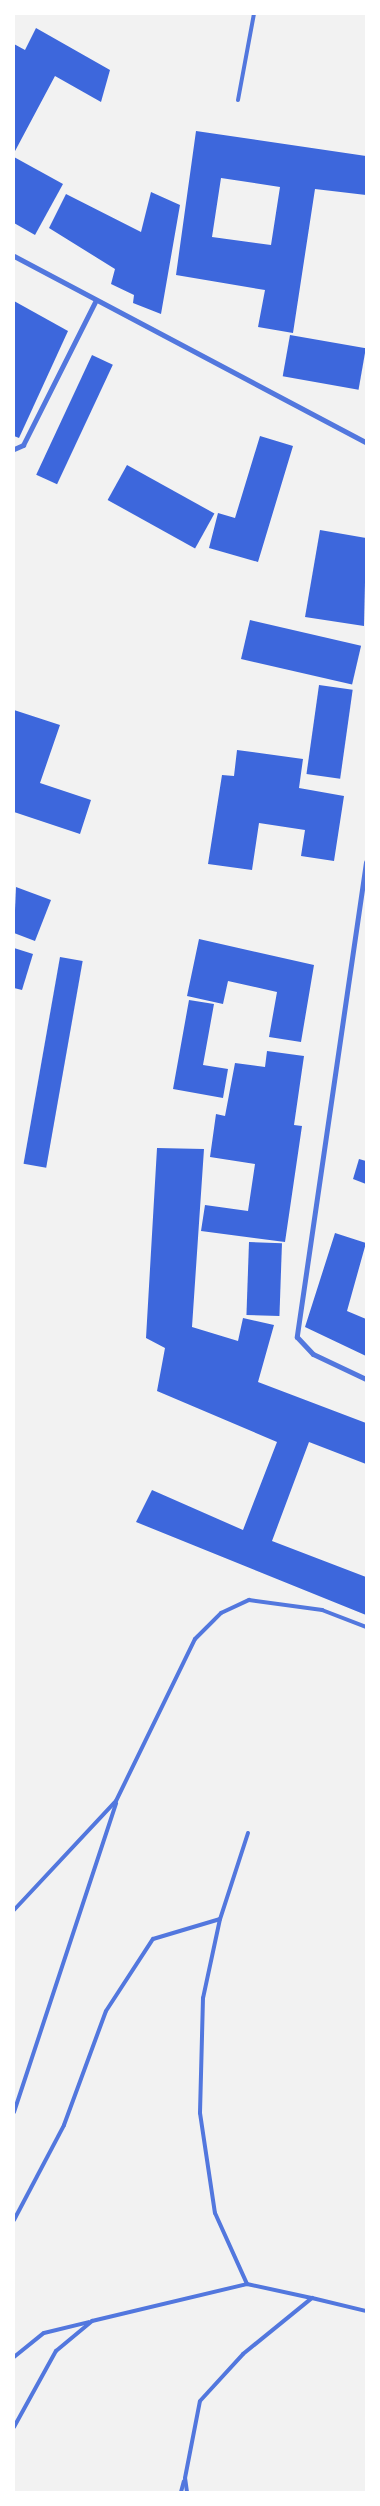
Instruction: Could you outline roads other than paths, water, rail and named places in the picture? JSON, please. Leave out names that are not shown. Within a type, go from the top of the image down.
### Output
[{"type":"street","points":[[14,256],[95,302],[366,442]]},
{"type":"street","points":[[14,449],[27,438],[95,302]]},
{"type":"street","points":[[366,862],[297,1337],[313,1354],[366,1379]]},
{"type":"lane","points":[[238,100],[254,14]]},
{"type":"lane","points":[[14,2112],[116,1801],[195,1639],[221,1613],[249,1600],[322,1610],[366,1627]]},
{"type":"lane","points":[[14,1910],[116,1801]]},
{"type":"lane","points":[[247,2284],[215,2213],[200,2113],[203,1998],[220,1919],[248,1833]]},
{"type":"lane","points":[[14,2220],[64,2125],[106,2011],[154,1939],[220,1919]]},
{"type":"lane","points":[[14,2358],[44,2333],[247,2284],[366,2311]]},
{"type":"lane","points":[[181,2492],[200,2401],[243,2354],[312,2298]]},
{"type":"lane","points":[[14,2427],[56,2351],[92,2321]]},
{"type":"lane","points":[[185,2478],[187,2492]]}]
